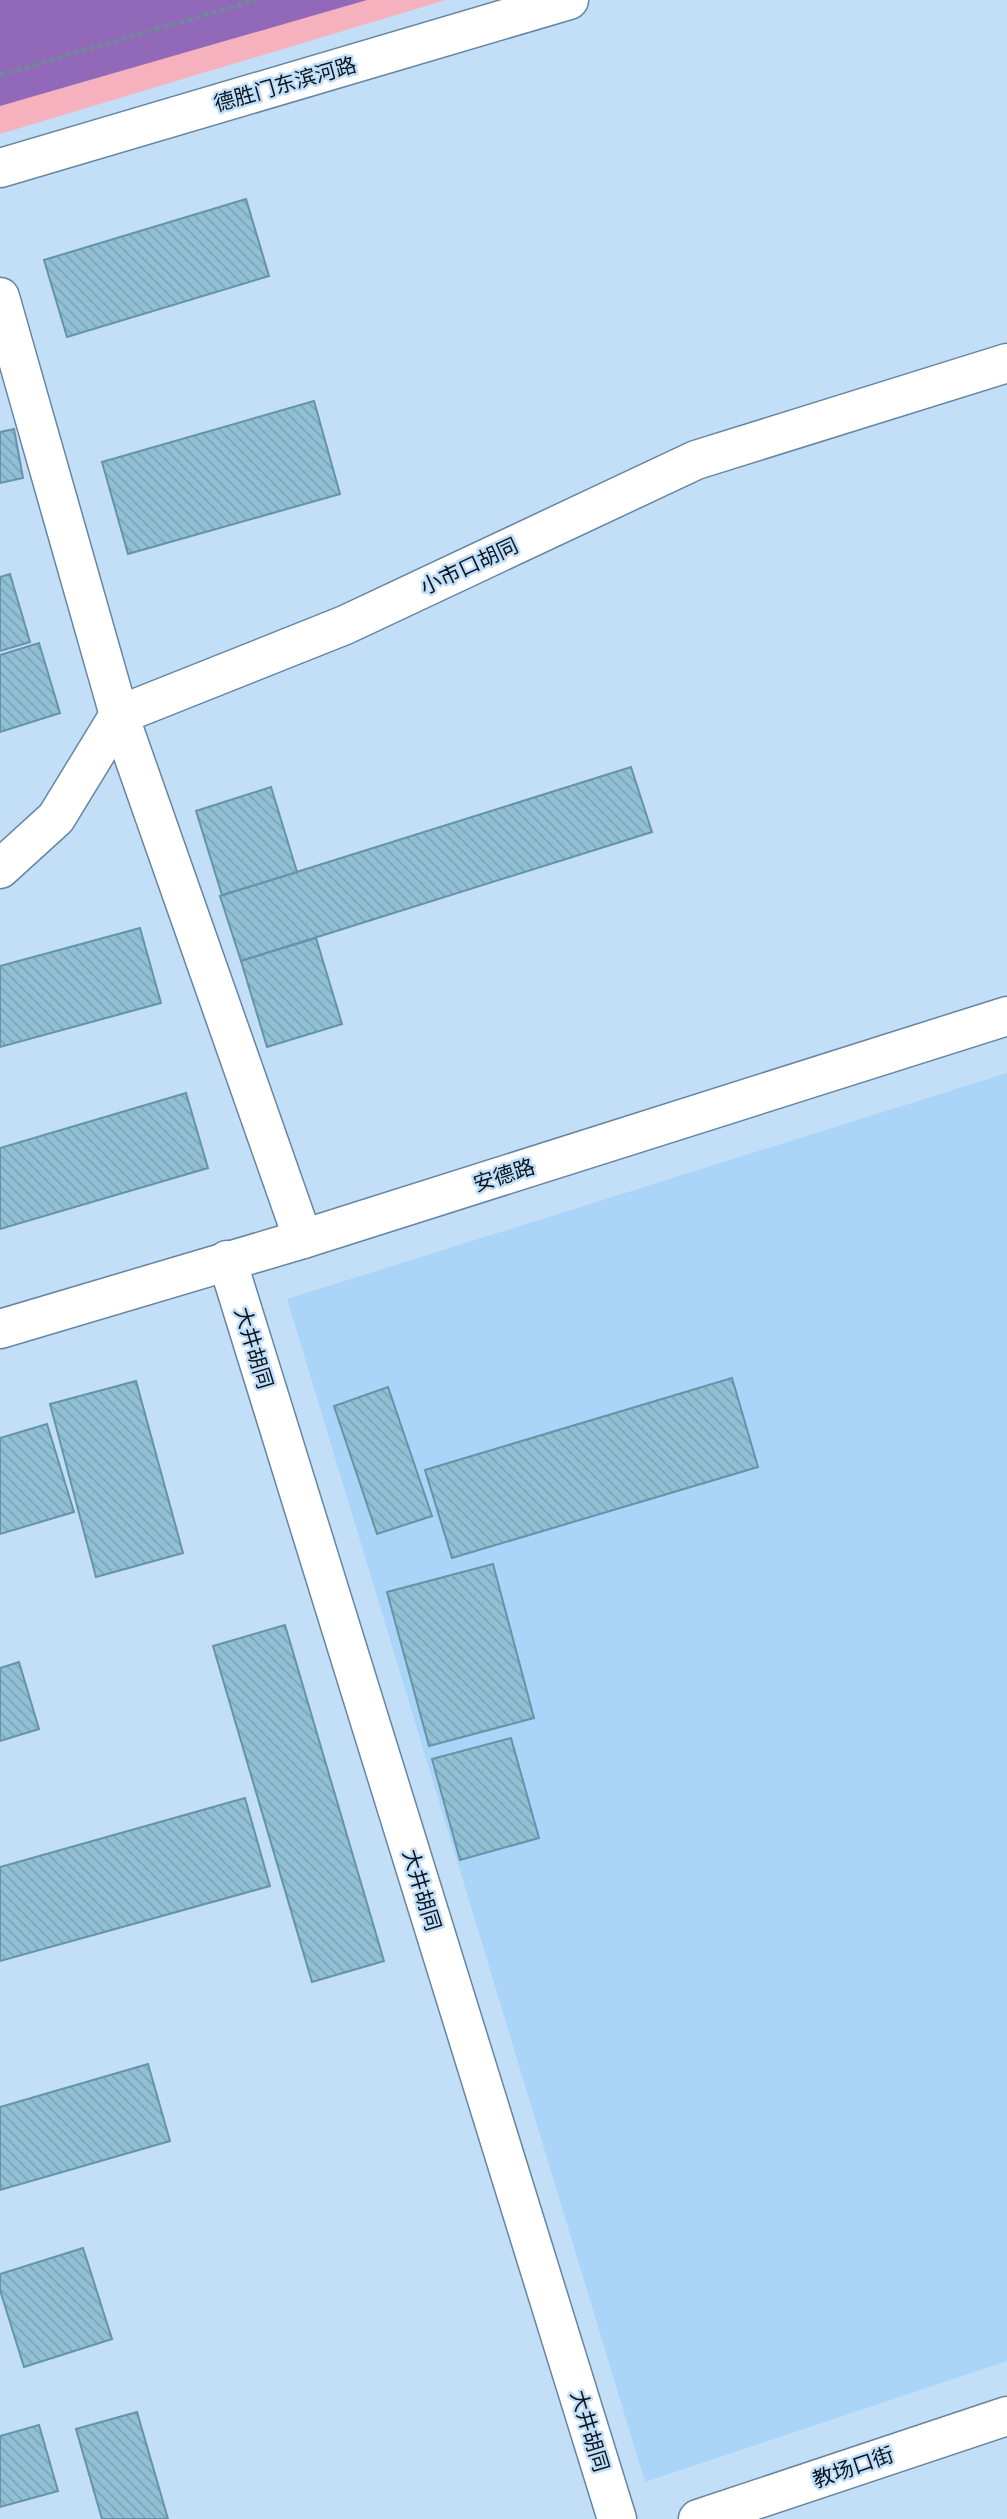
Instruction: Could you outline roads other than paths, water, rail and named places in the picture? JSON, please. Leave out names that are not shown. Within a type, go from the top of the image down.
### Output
[{"type":"street","name":"德胜门东滨河路","points":[[0,168],[569,0]]},
{"type":"street","points":[[0,297],[119,715],[303,1239]]},
{"type":"street","name":"小市口胡同","points":[[119,715],[345,625],[696,460],[1007,363]]},
{"type":"street","points":[[0,869],[56,818],[119,715]]},
{"type":"street","name":"安德路","points":[[0,1329],[303,1239],[1007,1016]]},
{"type":"street","name":"大井胡同","points":[[227,1260],[617,2519]]},
{"type":"street","name":"教场口街","points":[[698,2519],[1007,2416]]}]
